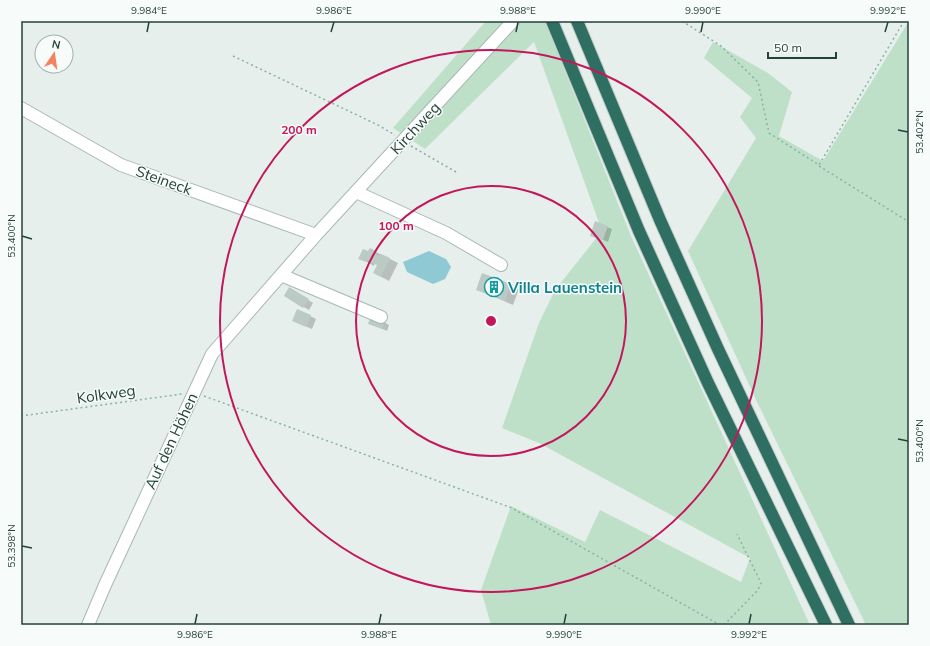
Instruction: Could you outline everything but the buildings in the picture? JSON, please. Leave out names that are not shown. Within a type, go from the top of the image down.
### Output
[{"type":"highway","points":[[552,21],[621,188],[695,354],[826,625]]},
{"type":"highway","points":[[577,21],[660,220],[718,349],[849,625]]},
{"type":"street","name":"Kirchweg","points":[[316,235],[513,21]]},
{"type":"street","name":"Steineck","points":[[21,108],[121,164],[316,235]]},
{"type":"street","points":[[356,192],[446,233],[501,265]]},
{"type":"street","name":"Auf den Höhen","points":[[88,625],[193,392],[212,354],[316,235]]},
{"type":"street","points":[[281,275],[381,317]]},
{"type":"path","points":[[682,21],[721,46],[758,82],[769,134],[909,222]]},
{"type":"path","points":[[819,165],[904,21]]},
{"type":"path","points":[[233,56],[378,125],[456,172]]},
{"type":"path","points":[[193,392],[512,508],[720,625]]},
{"type":"path","name":"Kolkweg","points":[[21,416],[193,392]]},
{"type":"path","points":[[724,625],[760,587],[761,583],[737,534]]},
{"type":"green space","points":[[486,21],[545,21],[631,236],[810,625],[491,625],[481,590],[511,506],[585,542],[600,510],[741,582],[750,558],[539,443],[502,428],[539,323],[555,290],[602,231],[534,42],[425,149],[393,128]]},
{"type":"green space","points":[[909,21],[909,625],[866,625],[757,402],[688,251],[756,138],[740,117],[752,98],[704,58],[713,42],[768,73],[792,92],[779,136],[823,161]]},
{"type":"water","points":[[429,251],[446,259],[451,267],[445,279],[433,284],[407,272],[403,262]]},
{"type":"place","name":"Villa Lauenstein","points":[[494,287]]}]
